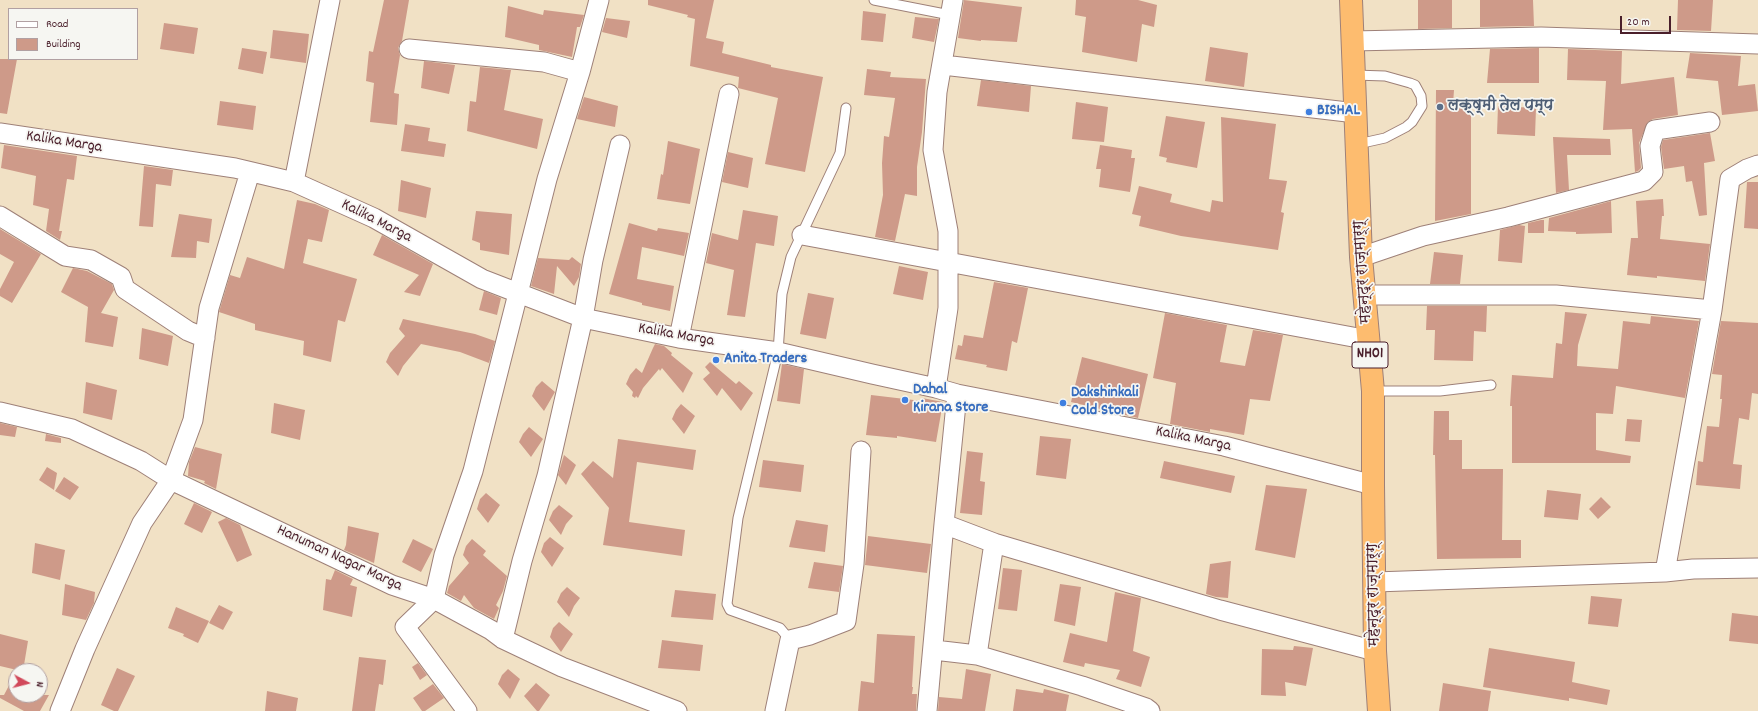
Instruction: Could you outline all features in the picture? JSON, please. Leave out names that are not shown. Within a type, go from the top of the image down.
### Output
[{"type":"highway","name":"महेन्द्र राज्मार्ग्","points":[[1351,0],[1358,144],[1361,257],[1373,390],[1375,651],[1379,711]]},
{"type":"street","points":[[294,182],[330,0]]},
{"type":"street","points":[[467,711],[405,628],[434,599],[444,556],[473,471],[547,178],[580,72],[599,0]]},
{"type":"street","points":[[936,388],[948,308],[948,231],[933,150],[937,92],[952,8]]},
{"type":"street","points":[[1352,41],[1541,37],[1758,44]]},
{"type":"street","points":[[409,49],[544,62],[580,72]]},
{"type":"street","points":[[943,65],[1356,113]]},
{"type":"street","points":[[679,338],[729,94]]},
{"type":"street","points":[[1361,257],[1424,236],[1508,217],[1644,181],[1653,172],[1650,146],[1655,130],[1710,122]]},
{"type":"street","name":"Kalika Marga","points":[[0,133],[250,172],[294,182],[374,218],[482,279],[583,318],[679,338],[778,352],[957,394],[1224,446],[1373,484]]},
{"type":"street","points":[[503,639],[522,561],[547,476],[583,318],[593,260],[620,145]]},
{"type":"street","points":[[1665,572],[1712,310],[1730,179],[1747,169],[1758,165]]},
{"type":"street","points":[[60,711],[85,649],[142,524],[171,480],[193,420],[209,308],[250,172]]},
{"type":"street","points":[[0,216],[65,256],[91,260],[121,277],[125,289],[188,331],[205,338]]},
{"type":"street","points":[[802,235],[1369,340]]},
{"type":"street","points":[[1364,295],[1556,294],[1712,310]]},
{"type":"street","points":[[927,711],[934,650],[944,524],[957,394]]},
{"type":"street","name":"Hanuman Nagar Marga","points":[[0,412],[72,429],[141,461],[171,480],[392,585],[434,599],[491,630],[503,639],[562,667],[677,711]]},
{"type":"street","points":[[774,711],[790,640],[810,635],[846,621],[854,564],[861,451]]},
{"type":"street","points":[[944,524],[994,543],[1220,610],[1375,651]]},
{"type":"street","points":[[977,655],[994,543]]},
{"type":"street","points":[[1375,582],[1665,572],[1693,569],[1758,568]]},
{"type":"street","points":[[934,650],[977,655],[1082,686],[1146,708],[1150,711]]},
{"type":"lane","points":[[874,0],[952,8]]},
{"type":"lane","points":[[1354,75],[1385,76],[1410,82],[1415,85],[1421,96],[1422,106],[1421,110],[1412,122],[1406,127],[1385,138],[1358,144]]},
{"type":"lane","points":[[790,640],[780,628],[730,610],[727,604],[738,518],[778,352],[782,294],[792,257],[840,152],[846,108]]},
{"type":"lane","points":[[1373,390],[1440,391],[1491,385]]},
{"type":"building","points":[[384,0],[409,0],[402,41],[398,48],[400,55],[394,93],[399,94],[397,125],[370,122],[374,83],[366,81],[369,51],[373,52]]},
{"type":"building","points":[[648,0],[714,0],[706,38],[724,42],[722,53],[771,65],[771,67],[823,77],[805,172],[765,164],[778,98],[738,88],[739,77],[690,66],[695,19],[687,17],[688,15],[648,5]]},
{"type":"building","points":[[964,0],[1022,7],[1017,42],[981,41],[958,38]]},
{"type":"building","points":[[1076,0],[1138,0],[1157,5],[1154,27],[1142,24],[1137,62],[1082,52],[1086,17],[1075,15]]},
{"type":"building","points":[[1418,0],[1452,0],[1452,28],[1418,29]]},
{"type":"building","points":[[1480,0],[1533,0],[1534,26],[1480,27]]},
{"type":"building","points":[[1678,0],[1713,0],[1711,31],[1677,30]]},
{"type":"building","points":[[508,6],[543,15],[544,10],[584,15],[580,27],[577,27],[572,57],[539,50],[539,45],[505,37]]},
{"type":"building","points":[[863,11],[886,14],[883,42],[861,40]]},
{"type":"building","points":[[915,17],[939,19],[934,42],[912,38]]},
{"type":"building","points":[[606,18],[630,21],[627,38],[602,32]]},
{"type":"building","points":[[164,23],[198,28],[194,54],[160,49]]},
{"type":"building","points":[[273,30],[309,34],[306,63],[270,58]]},
{"type":"building","points":[[1210,47],[1248,53],[1244,87],[1205,81]]},
{"type":"building","points":[[242,48],[267,52],[263,74],[238,69]]},
{"type":"building","points":[[1539,48],[1539,83],[1487,83],[1490,49]]},
{"type":"building","points":[[1568,49],[1622,51],[1621,84],[1674,77],[1678,115],[1653,119],[1648,122],[1639,143],[1641,168],[1638,171],[1635,172],[1632,129],[1603,130],[1606,81],[1567,80]]},
{"type":"building","points":[[1690,53],[1741,56],[1738,86],[1755,84],[1758,111],[1722,115],[1718,81],[1686,78]]},
{"type":"building","points":[[0,59],[17,60],[7,114],[0,113]]},
{"type":"building","points":[[424,61],[455,65],[449,94],[421,88]]},
{"type":"building","points":[[480,67],[511,70],[504,110],[543,119],[537,149],[467,131],[470,101],[476,102]]},
{"type":"building","points":[[867,69],[891,72],[890,77],[926,79],[922,132],[917,167],[917,196],[905,194],[895,241],[875,237],[883,195],[882,163],[884,136],[889,137],[895,98],[864,95]]},
{"type":"building","points":[[981,80],[1031,86],[1029,112],[977,106]]},
{"type":"building","points":[[1436,90],[1454,90],[1453,104],[1471,105],[1471,214],[1435,221]]},
{"type":"building","points":[[584,97],[618,106],[615,127],[577,119]]},
{"type":"building","points":[[220,101],[256,106],[253,130],[217,125]]},
{"type":"building","points":[[1076,102],[1108,107],[1104,142],[1072,139]]},
{"type":"building","points":[[1498,106],[1536,108],[1535,136],[1497,134]]},
{"type":"building","points":[[1166,116],[1205,122],[1197,168],[1166,162],[1167,158],[1159,156]]},
{"type":"building","points":[[1221,117],[1276,124],[1269,179],[1287,181],[1281,212],[1284,213],[1278,250],[1181,236],[1139,226],[1141,216],[1132,214],[1139,186],[1172,194],[1170,202],[1210,212],[1212,200],[1223,202]]},
{"type":"building","points":[[405,124],[430,128],[428,141],[446,144],[444,157],[401,151]]},
{"type":"building","points":[[1710,133],[1715,161],[1704,163],[1707,215],[1699,216],[1692,181],[1686,182],[1684,166],[1664,169],[1661,147],[1663,140]]},
{"type":"building","points":[[1553,137],[1610,139],[1611,155],[1567,155],[1569,190],[1556,193]]},
{"type":"building","points":[[668,141],[700,149],[690,204],[657,199],[661,174],[663,175]]},
{"type":"building","points":[[4,145],[77,156],[74,180],[67,179],[59,231],[62,231],[60,240],[46,231],[49,209],[33,205],[36,176],[1,168]]},
{"type":"building","points":[[1100,145],[1132,150],[1131,158],[1135,158],[1130,192],[1099,187],[1101,169],[1096,169]]},
{"type":"building","points":[[728,152],[753,158],[748,188],[722,182]]},
{"type":"building","points":[[144,166],[173,170],[171,186],[156,184],[153,227],[139,226]]},
{"type":"building","points":[[401,180],[431,188],[426,218],[398,211]]},
{"type":"building","points":[[1747,182],[1758,182],[1758,229],[1744,228]]},
{"type":"building","points":[[1663,199],[1664,216],[1662,216],[1660,239],[1710,244],[1705,281],[1657,276],[1657,278],[1627,275],[1631,238],[1638,238],[1636,201]]},
{"type":"building","points":[[297,200],[315,204],[329,210],[322,242],[308,239],[303,263],[357,279],[345,322],[338,320],[331,362],[303,355],[304,341],[255,330],[255,324],[219,312],[230,275],[240,278],[247,257],[284,269]]},
{"type":"building","points":[[1611,201],[1612,233],[1576,234],[1576,232],[1548,231],[1549,218]]},
{"type":"building","points":[[743,210],[778,216],[774,246],[756,243],[745,317],[727,315],[734,270],[706,263],[712,233],[738,240]]},
{"type":"building","points":[[476,211],[512,214],[509,255],[480,250],[480,243],[472,240]]},
{"type":"building","points":[[179,214],[212,219],[209,243],[197,241],[196,258],[171,257]]},
{"type":"building","points":[[1544,220],[1544,233],[1528,233],[1528,223]]},
{"type":"building","points":[[629,223],[657,231],[658,228],[689,233],[684,256],[642,247],[637,279],[674,286],[670,311],[642,305],[642,303],[609,294]]},
{"type":"building","points":[[1519,225],[1525,226],[1522,263],[1498,261],[1500,230]]},
{"type":"building","points":[[0,229],[41,254],[12,303],[0,296],[0,289],[14,262],[0,254]]},
{"type":"building","points":[[382,235],[433,264],[420,296],[404,292],[419,275],[373,255]]},
{"type":"building","points":[[1434,252],[1463,255],[1460,284],[1430,284]]},
{"type":"building","points":[[572,257],[581,264],[579,277],[574,286],[557,266],[554,294],[531,286],[538,258],[569,260]]},
{"type":"building","points":[[899,266],[928,272],[923,300],[893,294]]},
{"type":"building","points":[[73,268],[87,271],[112,284],[114,290],[101,313],[118,317],[113,347],[85,342],[88,307],[61,292]]},
{"type":"building","points":[[994,282],[1028,288],[1017,343],[1012,341],[1007,371],[986,367],[987,365],[955,359],[958,345],[962,346],[964,335],[983,338]]},
{"type":"building","points":[[484,291],[501,298],[497,315],[479,310]]},
{"type":"building","points":[[808,293],[834,298],[826,339],[800,334]]},
{"type":"building","points":[[1427,306],[1487,306],[1486,332],[1474,331],[1473,361],[1434,360],[1435,330],[1426,330]]},
{"type":"building","points":[[1565,312],[1587,314],[1578,345],[1577,366],[1618,369],[1623,321],[1650,324],[1651,316],[1699,321],[1685,398],[1616,386],[1613,414],[1596,413],[1596,450],[1631,456],[1630,463],[1512,463],[1512,406],[1510,406],[1512,375],[1553,378],[1556,343],[1562,344]]},
{"type":"building","points":[[1165,313],[1227,325],[1220,362],[1245,366],[1253,330],[1283,335],[1270,401],[1250,399],[1244,435],[1210,429],[1210,432],[1170,424],[1176,383],[1153,378]]},
{"type":"building","points":[[403,319],[475,334],[495,341],[489,363],[460,352],[421,344],[403,366],[398,376],[386,362],[390,353],[405,336],[399,329]]},
{"type":"building","points":[[1721,321],[1758,323],[1758,394],[1752,393],[1749,420],[1739,418],[1733,464],[1742,465],[1740,489],[1696,485],[1698,461],[1703,462],[1707,426],[1719,427],[1722,399],[1720,399],[1722,375],[1712,374]]},
{"type":"building","points":[[142,328],[173,336],[168,366],[139,359]]},
{"type":"building","points":[[655,344],[664,346],[672,353],[671,355],[693,373],[683,393],[662,368],[660,371],[659,369],[643,388],[638,398],[636,396],[635,398],[632,396],[633,392],[626,384],[630,375],[636,368],[642,373]]},
{"type":"building","points":[[1082,357],[1148,374],[1138,418],[1071,402]]},
{"type":"building","points":[[710,362],[736,384],[739,381],[753,393],[741,411],[722,388],[717,396],[703,379],[710,373],[705,367]]},
{"type":"building","points":[[782,364],[804,369],[800,404],[777,401]]},
{"type":"building","points":[[542,381],[555,392],[544,411],[532,396],[536,387]]},
{"type":"building","points":[[86,382],[117,390],[112,420],[83,413]]},
{"type":"building","points":[[871,395],[922,401],[922,398],[943,402],[936,442],[897,436],[897,438],[866,435]]},
{"type":"building","points":[[274,403],[305,410],[300,440],[271,433]]},
{"type":"building","points":[[681,404],[695,416],[684,434],[672,419],[676,410]]},
{"type":"building","points":[[1434,411],[1449,411],[1449,440],[1462,440],[1462,469],[1503,469],[1502,540],[1521,540],[1521,558],[1437,559],[1435,455],[1433,455]]},
{"type":"building","points":[[1627,419],[1642,420],[1640,442],[1625,441]]},
{"type":"building","points":[[0,423],[17,427],[15,437],[0,435]]},
{"type":"building","points":[[529,427],[543,439],[531,457],[519,442]]},
{"type":"building","points":[[46,434],[61,438],[61,443],[45,441]]},
{"type":"building","points":[[1040,436],[1071,439],[1066,479],[1036,475]]},
{"type":"building","points":[[618,439],[696,450],[693,470],[637,462],[629,522],[685,530],[682,556],[603,545],[609,508],[581,474],[593,461],[613,478]]},
{"type":"building","points":[[195,447],[222,454],[216,489],[204,483],[205,481],[188,476],[189,462]]},
{"type":"building","points":[[967,451],[983,453],[980,481],[985,482],[982,515],[960,513]]},
{"type":"building","points":[[564,455],[576,465],[566,485],[558,475]]},
{"type":"building","points":[[763,460],[804,465],[801,492],[759,487]]},
{"type":"building","points":[[1164,461],[1235,476],[1231,493],[1160,478]]},
{"type":"building","points":[[47,467],[57,473],[54,490],[39,480]]},
{"type":"building","points":[[64,477],[79,487],[70,500],[55,491]]},
{"type":"building","points":[[1266,485],[1307,489],[1295,558],[1255,550]]},
{"type":"building","points":[[1547,490],[1581,494],[1578,520],[1544,517]]},
{"type":"building","points":[[486,493],[500,505],[488,523],[477,509],[480,499]]},
{"type":"building","points":[[1601,497],[1611,507],[1598,519],[1589,509]]},
{"type":"building","points":[[194,503],[212,512],[202,533],[184,524]]},
{"type":"building","points":[[559,505],[573,516],[566,524],[561,535],[549,520],[553,511]]},
{"type":"building","points":[[226,518],[240,525],[252,555],[237,562],[218,522]]},
{"type":"building","points":[[796,520],[828,525],[825,552],[789,547]]},
{"type":"building","points":[[348,526],[379,533],[374,563],[344,550]]},
{"type":"building","points":[[868,536],[931,544],[927,573],[865,565]]},
{"type":"building","points":[[550,537],[564,548],[552,567],[541,552],[544,543]]},
{"type":"building","points":[[413,539],[433,549],[421,572],[402,562]]},
{"type":"building","points":[[472,539],[486,551],[483,555],[507,576],[503,591],[496,605],[499,608],[494,619],[474,608],[464,595],[461,601],[447,593],[449,586],[469,563],[463,555],[466,546]]},
{"type":"building","points":[[35,543],[65,550],[60,580],[32,573]]},
{"type":"building","points":[[1231,561],[1228,598],[1206,594],[1210,564]]},
{"type":"building","points":[[814,562],[843,566],[839,592],[808,588]]},
{"type":"building","points":[[1003,568],[1022,570],[1017,611],[998,609]]},
{"type":"building","points":[[335,570],[353,579],[350,585],[357,587],[352,617],[323,610],[326,579],[331,580]]},
{"type":"building","points":[[65,584],[95,592],[94,603],[86,620],[62,615]]},
{"type":"building","points":[[1060,584],[1081,587],[1075,626],[1054,621]]},
{"type":"building","points":[[567,587],[580,598],[569,617],[557,602],[561,593]]},
{"type":"building","points":[[675,590],[716,594],[713,620],[671,617]]},
{"type":"building","points":[[1115,592],[1141,598],[1133,651],[1150,657],[1141,687],[1116,679],[1120,670],[1085,663],[1084,667],[1063,662],[1070,633],[1107,642]]},
{"type":"building","points":[[1591,596],[1622,599],[1618,627],[1588,624]]},
{"type":"building","points":[[219,605],[233,612],[223,630],[209,623]]},
{"type":"building","points":[[176,607],[209,621],[198,643],[183,636],[184,634],[168,628]]},
{"type":"building","points":[[1732,613],[1758,616],[1758,644],[1729,641]]},
{"type":"building","points":[[559,622],[573,634],[561,652],[550,637],[553,628]]},
{"type":"building","points":[[0,634],[28,641],[24,663],[8,663],[8,668],[0,666]]},
{"type":"building","points":[[877,634],[915,636],[912,694],[917,694],[916,711],[858,711],[861,681],[874,683]]},
{"type":"building","points":[[662,640],[703,645],[700,671],[658,668]]},
{"type":"building","points":[[1294,646],[1313,648],[1306,686],[1285,682],[1286,696],[1261,695],[1262,649],[1293,650]]},
{"type":"building","points":[[1489,648],[1575,662],[1572,682],[1610,690],[1607,705],[1569,698],[1569,701],[1483,687]]},
{"type":"building","points":[[359,657],[386,660],[383,685],[379,684],[375,711],[352,711]]},
{"type":"building","points":[[418,663],[427,675],[420,680],[412,667]]},
{"type":"building","points":[[117,668],[135,676],[118,711],[114,711],[101,705]]},
{"type":"building","points":[[508,669],[520,679],[510,699],[498,684],[502,675]]},
{"type":"building","points":[[966,669],[991,674],[985,711],[938,711],[939,697],[962,699]]},
{"type":"building","points":[[536,683],[550,695],[539,711],[537,711],[524,696]]},
{"type":"building","points":[[1443,683],[1491,691],[1488,711],[1439,711]]},
{"type":"building","points":[[433,684],[444,698],[425,711],[422,711],[413,698]]},
{"type":"building","points":[[8,687],[8,702],[0,698],[0,695],[4,695]]},
{"type":"building","points":[[1016,689],[1043,693],[1044,689],[1069,695],[1066,711],[1013,711]]},
{"type":"building","points":[[267,691],[298,698],[296,711],[265,711]]},
{"type":"building","points":[[9,703],[44,703],[40,711],[24,711]]},
{"type":"place","name":"लक्ष्मी तेल पम्प","points":[[1440,107]]},
{"type":"place","name":"BISHAL","points":[[1309,112]]},
{"type":"place","name":"Anita Traders","points":[[716,360]]},
{"type":"place","name":"Dahal Kirana Store","points":[[905,400]]},
{"type":"place","name":"Dakshinkali Cold Store","points":[[1063,403]]}]
